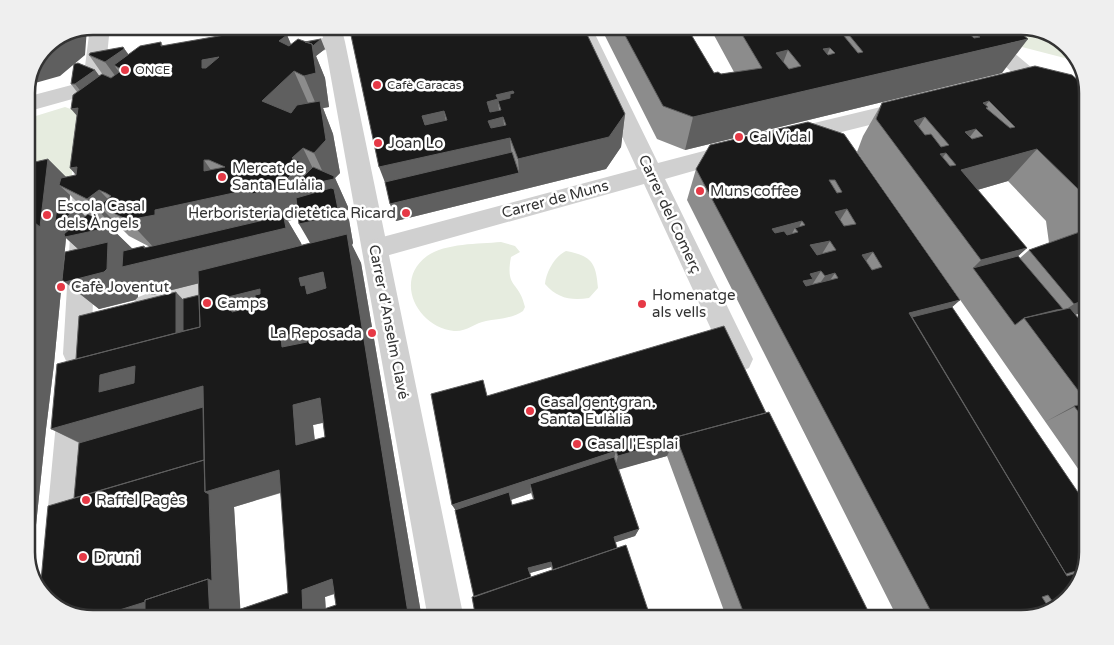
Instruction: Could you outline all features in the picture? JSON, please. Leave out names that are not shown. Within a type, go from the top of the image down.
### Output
[{"type":"street","points":[[90,114],[102,85],[100,35]]},
{"type":"street","points":[[263,55],[330,35]]},
{"type":"street","name":"Carrer d'Anselm Clavé","points":[[333,35],[444,610]]},
{"type":"street","name":"Carrer del Comerç","points":[[585,35],[750,384]]},
{"type":"street","points":[[980,35],[1079,119]]},
{"type":"street","points":[[1003,86],[1032,80]]},
{"type":"street","points":[[35,103],[102,85]]},
{"type":"street","name":"Carrer de Muns","points":[[348,256],[651,173],[823,128],[927,104]]},
{"type":"street","points":[[823,128],[839,152]]},
{"type":"street","points":[[60,568],[79,325],[82,218],[88,142]]},
{"type":"street","points":[[79,325],[254,279]]},
{"type":"shaded area","points":[[1005,35],[1029,35],[1045,39],[1057,47],[1068,59],[1022,47],[1004,38]]},
{"type":"shaded area","points":[[65,107],[79,112],[71,182],[35,190],[35,116]]},
{"type":"shaded area","points":[[501,242],[515,246],[520,252],[511,257],[510,275],[522,298],[525,307],[523,311],[510,317],[486,321],[458,331],[441,328],[421,312],[414,301],[411,290],[412,278],[417,266],[427,256],[453,246]]},
{"type":"shaded area","points":[[566,251],[582,255],[594,267],[598,288],[589,298],[570,299],[554,293],[545,284],[547,274],[552,265]]},
{"type":"building","points":[[225,35],[287,35],[279,41],[289,46],[298,39],[312,44],[316,73],[304,76],[294,71],[262,101],[291,113],[297,105],[320,101],[326,140],[314,153],[303,148],[292,158],[303,163],[277,189],[252,194],[252,189],[155,210],[155,215],[128,220],[99,206],[111,196],[106,193],[99,190],[87,199],[59,185],[61,178],[76,175],[77,167],[70,168],[78,108],[71,109],[73,95],[102,74],[111,78],[122,70],[114,65],[140,46],[161,42],[161,46]],"holes":[[[219,57],[206,68],[202,68],[202,60]],[[204,160],[209,160],[225,167],[204,171]]]},
{"type":"building","points":[[351,35],[587,35],[625,114],[609,137],[518,159],[510,138],[379,167]],"holes":[[[513,91],[514,93],[510,94],[510,98],[498,101],[501,110],[490,112],[487,102],[498,99],[496,95]],[[444,111],[447,120],[425,125],[422,116]],[[503,117],[506,125],[491,128],[488,121]]]},
{"type":"building","points":[[625,35],[691,35],[714,73],[718,72],[721,74],[762,68],[742,35],[849,35],[971,35],[974,38],[980,37],[977,35],[1023,35],[1028,39],[693,117],[663,106]],"holes":[[[849,35],[863,52],[858,53],[844,36]],[[830,48],[835,53],[828,55],[823,49]],[[788,50],[801,66],[789,69],[776,53]]]},
{"type":"building","points":[[321,39],[313,46],[305,42]]},
{"type":"building","points":[[123,47],[124,49],[105,62],[89,55],[90,53]]},
{"type":"building","points":[[78,63],[95,70],[75,84],[71,84],[74,64]]},
{"type":"building","points":[[1035,66],[1072,75],[1078,80],[1079,89],[1079,190],[1037,149],[961,170],[1027,248],[981,260],[876,119],[882,103]],"holes":[[[989,101],[1015,127],[1010,128],[986,108],[988,107],[983,103]],[[925,117],[949,145],[941,147],[931,134],[925,135],[914,121]],[[976,129],[983,136],[972,139],[965,132]],[[946,153],[956,165],[950,166],[940,154]]]},
{"type":"building","points":[[808,122],[844,134],[960,300],[909,313],[1067,576],[1075,573],[1067,588],[1057,598],[1052,601],[1048,595],[1042,597],[1047,604],[1029,610],[930,610],[696,169],[710,145]],"holes":[[[829,180],[835,180],[842,192],[837,193]],[[847,209],[856,224],[844,226],[835,212]],[[802,221],[805,225],[795,228],[798,232],[787,235],[784,231],[775,233],[772,229]],[[830,241],[836,250],[817,255],[810,245]],[[873,252],[882,267],[872,270],[862,255]],[[821,271],[825,276],[835,273],[838,278],[806,286],[803,281],[813,279],[810,274]]]},
{"type":"building","points":[[512,152],[519,173],[390,204],[385,182]]},
{"type":"building","points":[[48,159],[40,227],[35,223],[35,162]]},
{"type":"building","points":[[313,167],[334,176],[334,179],[297,187],[295,185]]},
{"type":"building","points":[[331,188],[334,189],[339,214],[299,224],[296,198]]},
{"type":"building","points":[[58,201],[77,208],[54,228]]},
{"type":"building","points":[[283,213],[286,228],[122,267],[123,251],[144,246],[144,248],[264,220],[264,218]]},
{"type":"building","points":[[88,214],[108,225],[107,228],[65,237],[64,234]]},
{"type":"building","points":[[1079,232],[1079,302],[1074,304],[1029,250]]},
{"type":"building","points":[[347,234],[408,610],[321,610],[336,605],[332,579],[302,590],[303,610],[238,610],[288,593],[279,470],[205,492],[203,386],[51,429],[57,364],[200,327],[198,271]],"holes":[[[323,272],[326,288],[307,294],[305,285],[301,286],[299,278]],[[260,289],[260,294],[255,295],[255,300],[251,301],[251,307],[232,312],[231,306],[226,307],[226,302],[220,304],[220,299]],[[307,330],[307,342],[282,347],[281,337]],[[135,366],[134,383],[99,392],[100,375]],[[320,398],[325,437],[296,445],[293,405]]]},
{"type":"building","points":[[108,242],[107,269],[104,272],[65,282],[62,280],[65,252]]},
{"type":"building","points":[[1018,256],[1063,309],[1024,318],[1015,325],[973,268]]},
{"type":"building","points":[[176,292],[176,333],[76,359],[79,316]]},
{"type":"building","points":[[199,295],[200,327],[183,331],[183,299]]},
{"type":"building","points":[[952,307],[1079,494],[1079,560],[1076,571],[1066,574],[912,317]]},
{"type":"building","points":[[1070,308],[1079,319],[1079,392],[1024,318]]},
{"type":"building","name":"Casal l'Esplai","points":[[724,326],[766,413],[676,437],[675,440],[618,456],[616,451],[452,505],[431,394],[483,380],[487,396]]},
{"type":"building","points":[[1079,405],[1079,412],[1074,406]]},
{"type":"building","points":[[203,407],[204,460],[74,498],[79,443]]},
{"type":"building","points":[[769,412],[868,610],[743,610],[676,437]]},
{"type":"building","points":[[614,457],[639,529],[614,537],[617,548],[553,570],[551,562],[528,568],[531,577],[474,597],[455,510],[509,492],[512,505],[534,499],[530,484]]},
{"type":"building","points":[[204,460],[205,492],[209,494],[212,581],[208,579],[120,610],[85,610],[70,606],[55,596],[41,578],[48,506]]},
{"type":"building","points":[[626,545],[648,610],[474,610],[472,597]]},
{"type":"building","points":[[208,579],[210,610],[142,610],[145,609],[145,600]]},
{"type":"place","name":"ONCE","points":[[125,70]]},
{"type":"place","name":"Cafè Caracas","points":[[377,85]]},
{"type":"place","name":"Cal Vidal","points":[[739,137]]},
{"type":"place","name":"Joan Lo","points":[[378,143]]},
{"type":"place","name":"Mercat de Santa Eulàlia","points":[[222,177]]},
{"type":"place","name":"Muns coffee","points":[[700,191]]},
{"type":"place","name":"Herboristeria dietètica Ricard","points":[[406,213]]},
{"type":"place","name":"Escola Casal dels Àngels","points":[[47,215]]},
{"type":"place","name":"Cafè Joventut","points":[[61,287]]},
{"type":"place","name":"Camps","points":[[207,303]]},
{"type":"place","name":"Homenatge als vells","points":[[642,304]]},
{"type":"place","name":"La Reposada","points":[[372,333]]},
{"type":"place","name":"Casal gent gran. Santa Eulàlia","points":[[530,411]]},
{"type":"place","name":"Casal l'Esplai","points":[[577,444]]},
{"type":"place","name":"Raffel Pagès","points":[[86,500]]},
{"type":"place","name":"Druni","points":[[83,557]]}]
